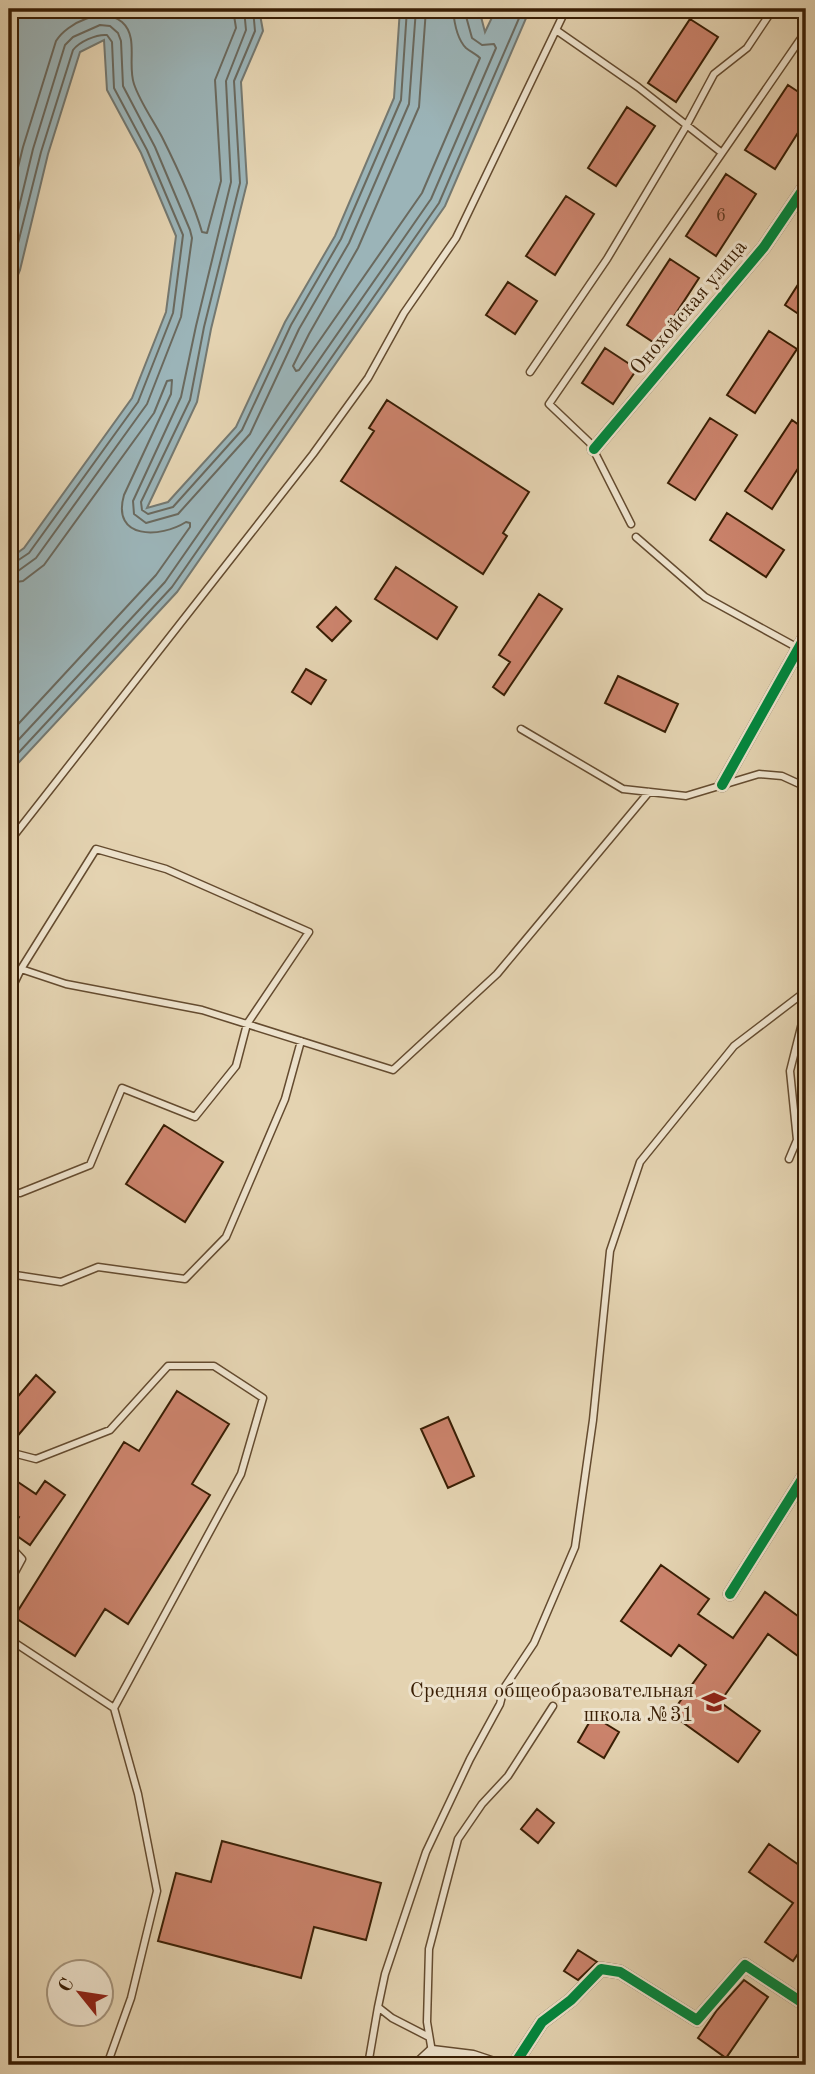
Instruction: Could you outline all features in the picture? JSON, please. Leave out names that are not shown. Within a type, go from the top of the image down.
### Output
[{"type":"street","name":"Онохойская улица","points":[[594,449],[764,247],[806,185]]},
{"type":"street","points":[[722,785],[806,635]]},
{"type":"street","points":[[730,1594],[806,1474]]},
{"type":"street","points":[[514,2065],[542,2022],[570,2000],[601,1969],[620,1972],[697,2020],[745,1965],[806,2005]]},
{"type":"street","points":[[418,2065],[432,2052],[497,2065]]},
{"type":"lane","points":[[9,842],[305,465],[369,378],[404,313],[456,237],[566,9]]},
{"type":"lane","points":[[530,372],[607,259],[687,125],[714,74],[747,48],[773,9]]},
{"type":"lane","points":[[556,30],[638,87],[722,153]]},
{"type":"lane","points":[[631,524],[590,443],[549,404],[806,31]]},
{"type":"lane","points":[[636,537],[705,597],[799,648]]},
{"type":"lane","points":[[521,729],[623,789],[686,796],[759,774],[782,776],[806,788]]},
{"type":"lane","points":[[21,969],[66,984],[202,1010],[393,1070],[497,974],[649,792]]},
{"type":"lane","points":[[9,994],[21,969],[96,849],[166,869],[309,932],[247,1024],[236,1066],[195,1117],[122,1088],[90,1165],[20,1193],[9,1192]]},
{"type":"lane","points":[[368,2065],[386,1975],[426,1852],[470,1759],[500,1704],[504,1688],[534,1643],[575,1547],[593,1420],[610,1251],[640,1162],[734,1046],[806,991]]},
{"type":"lane","points":[[789,1159],[797,1140],[790,1071],[806,1007]]},
{"type":"lane","points":[[9,1274],[61,1282],[98,1267],[185,1279],[226,1237],[285,1099],[302,1041]]},
{"type":"lane","points":[[9,1452],[36,1459],[110,1430],[168,1366],[214,1366],[263,1398],[241,1474],[114,1708]]},
{"type":"lane","points":[[9,1545],[22,1559],[9,1583]]},
{"type":"lane","points":[[9,1639],[114,1708],[138,1794],[157,1891],[131,1998],[107,2065]]},
{"type":"lane","points":[[432,2052],[427,2022],[429,1949],[458,1839],[482,1804],[508,1776],[553,1706]]},
{"type":"lane","points":[[378,2007],[392,2018],[429,2037]]},
{"type":"water","points":[[9,9],[259,9],[263,31],[241,82],[247,183],[211,329],[197,402],[147,508],[168,502],[236,427],[285,322],[335,236],[394,98],[400,9],[479,9],[485,32],[496,9],[530,9],[445,206],[177,592],[9,773],[9,559],[24,548],[132,398],[166,312],[176,236],[141,153],[107,90],[104,40],[80,52],[48,154],[20,270],[9,297]]},
{"type":"building","points":[[690,19],[718,37],[676,102],[648,83]]},
{"type":"building","points":[[788,85],[806,97],[806,120],[775,169],[745,150]]},
{"type":"building","points":[[627,107],[655,126],[616,186],[588,168]]},
{"type":"building","points":[[726,174],[756,194],[716,256],[686,236]]},
{"type":"building","points":[[566,196],[594,214],[555,275],[526,256]]},
{"type":"building","points":[[670,259],[699,278],[656,344],[627,325]]},
{"type":"building","points":[[806,272],[806,319],[785,305]]},
{"type":"building","points":[[508,282],[537,301],[515,334],[486,315]]},
{"type":"building","points":[[769,331],[797,349],[755,413],[727,395]]},
{"type":"building","points":[[605,348],[637,369],[613,404],[582,383]]},
{"type":"building","points":[[387,400],[529,492],[503,533],[507,536],[483,574],[341,481],[374,431],[369,428]]},
{"type":"building","points":[[710,418],[737,435],[695,500],[668,483]]},
{"type":"building","points":[[792,420],[806,430],[806,456],[772,509],[745,491]]},
{"type":"building","points":[[727,513],[784,550],[766,577],[710,540]]},
{"type":"building","points":[[396,567],[457,607],[437,639],[375,599]]},
{"type":"building","points":[[539,594],[562,609],[504,695],[493,687],[510,662],[499,655]]},
{"type":"building","points":[[336,607],[351,621],[332,641],[317,627]]},
{"type":"building","points":[[306,669],[326,680],[311,704],[292,692]]},
{"type":"building","points":[[618,676],[678,704],[665,732],[605,703]]},
{"type":"building","points":[[164,1125],[223,1162],[185,1222],[126,1184]]},
{"type":"building","points":[[36,1375],[55,1392],[9,1446],[9,1407]]},
{"type":"building","points":[[177,1391],[229,1424],[192,1484],[210,1495],[128,1624],[105,1609],[75,1656],[14,1617],[124,1442],[139,1451]]},
{"type":"building","points":[[448,1417],[474,1476],[448,1488],[421,1429]]},
{"type":"building","points":[[9,1476],[36,1494],[45,1481],[65,1495],[30,1545],[10,1531],[19,1517],[9,1510]]},
{"type":"building","points":[[661,1565],[709,1599],[698,1614],[733,1638],[765,1592],[806,1622],[806,1662],[768,1634],[720,1702],[760,1731],[738,1762],[671,1714],[706,1665],[679,1645],[671,1656],[621,1621]]},
{"type":"building","points":[[593,1716],[619,1732],[604,1758],[578,1742]]},
{"type":"building","points":[[537,1809],[554,1823],[538,1843],[521,1829]]},
{"type":"building","points":[[222,1841],[381,1883],[366,1940],[314,1927],[301,1978],[158,1941],[176,1873],[211,1882]]},
{"type":"building","points":[[769,1844],[806,1870],[806,1942],[793,1961],[765,1942],[793,1903],[749,1872]]},
{"type":"building","points":[[578,1950],[597,1962],[578,1980],[564,1971]]},
{"type":"building","points":[[744,1980],[768,1997],[726,2058],[698,2038],[717,2010]]},
{"type":"cycle path","points":[[594,449],[764,247],[806,185]]},
{"type":"cycle path","points":[[722,785],[806,635]]},
{"type":"cycle path","points":[[730,1594],[806,1473]]},
{"type":"cycle path","points":[[514,2065],[542,2022],[571,2000],[601,1969],[620,1972],[697,2020],[745,1965],[806,2005]]},
{"type":"place","name":"Средняя общеобразовательная школа №31","points":[[714,1702]]}]
